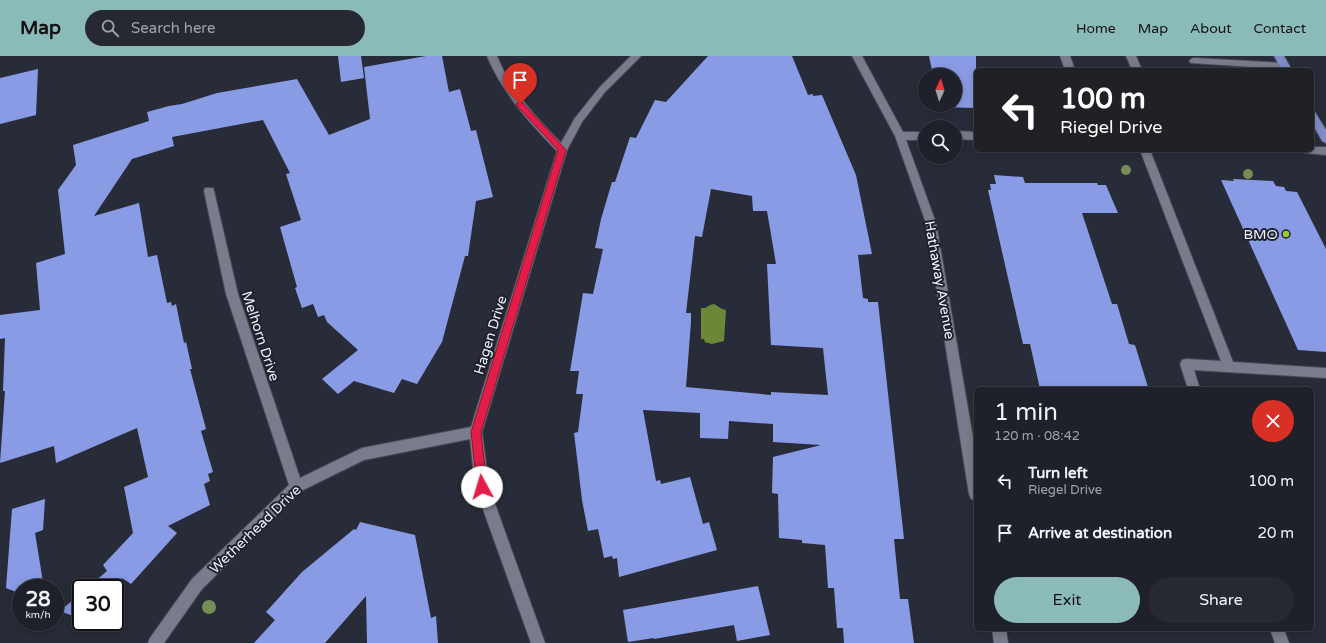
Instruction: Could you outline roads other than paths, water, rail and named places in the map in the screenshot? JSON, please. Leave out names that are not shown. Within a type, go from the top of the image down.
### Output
[{"type":"main road","points":[[1279,56],[1286,68]]},
{"type":"main road","points":[[1314,118],[1326,139]]},
{"type":"street","points":[[492,56],[496,68],[511,93],[538,125],[562,150]]},
{"type":"street","name":"Hagen Drive","points":[[538,643],[482,487],[476,432],[562,150],[578,120],[602,90],[636,56]]},
{"type":"street","name":"Hathaway Avenue","points":[[857,56],[900,136],[931,223],[974,482]]},
{"type":"street","points":[[1065,56],[1069,68]]},
{"type":"street","points":[[1131,56],[1136,68]]},
{"type":"street","points":[[1197,68],[1193,58],[1286,68]]},
{"type":"street","points":[[962,135],[974,136]]},
{"type":"street","points":[[900,136],[918,136]]},
{"type":"street","points":[[1314,150],[1326,151]]},
{"type":"street","points":[[1147,152],[1229,367]]},
{"type":"street","name":"Melhorn Drive","points":[[209,191],[232,294],[296,486]]},
{"type":"street","points":[[1193,387],[1186,364],[1326,373]]},
{"type":"street","name":"Wetherhead Drive","points":[[155,643],[197,584],[296,486],[362,454],[476,432]]},
{"type":"street","points":[[999,631],[1001,643]]},
{"type":"street","points":[[1278,631],[1282,643]]},
{"type":"place","name":"BMO","points":[[1286,234]]}]
